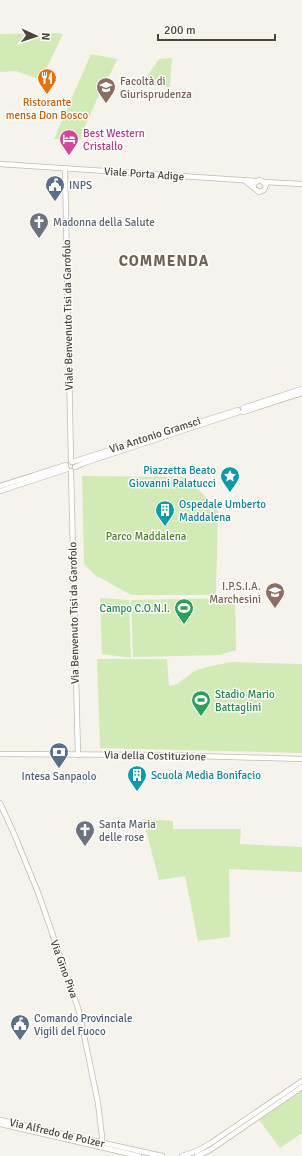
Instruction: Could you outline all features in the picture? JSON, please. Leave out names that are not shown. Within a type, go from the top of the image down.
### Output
[{"type":"street","name":"Viale Porta Adige","points":[[0,164],[256,182],[260,180],[264,182],[302,184]]},
{"type":"street","name":"Viale Benvenuto Tisi da Garofolo","points":[[65,169],[72,461]]},
{"type":"street","points":[[242,180],[259,192],[263,192],[265,189],[279,182]]},
{"type":"street","points":[[254,188],[256,182]]},
{"type":"street","points":[[264,182],[266,185],[265,189]]},
{"type":"street","name":"Via Antonio Gramsci","points":[[0,491],[241,411],[302,389]]},
{"type":"street","name":"Via Antonio Gramsci","points":[[72,461],[208,418],[241,411],[302,393]]},
{"type":"street","points":[[72,461],[75,464],[70,468],[68,462],[72,461]]},
{"type":"street","name":"Via Antonio Gramsci","points":[[0,486],[70,468]]},
{"type":"street","name":"Via Benvenuto Tisi da Garofolo","points":[[70,468],[78,755]]},
{"type":"street","name":"Via della Costituzione","points":[[0,755],[163,755],[302,759]]},
{"type":"street","name":"Via Gino Piva","points":[[0,803],[39,895],[79,1011],[98,1103],[101,1145]]},
{"type":"street","points":[[182,1156],[197,1151],[211,1143],[302,1081]]},
{"type":"street","points":[[197,1156],[210,1150],[302,1087]]},
{"type":"street","name":"Via Alfredo de Polzer","points":[[0,1120],[139,1156]]},
{"type":"street","name":"Via Alfredo de Polzer","points":[[0,1124],[162,1156]]},
{"type":"green space","points":[[0,34],[63,34],[41,80],[16,71],[0,72]]},
{"type":"green space","points":[[91,54],[117,60],[109,76],[107,77],[82,133],[81,140],[54,139]]},
{"type":"green space","points":[[172,58],[170,87],[141,85],[159,59]]},
{"type":"green space","name":"Parco Maddalena","points":[[82,476],[186,477],[218,510],[216,595],[131,595],[97,577],[84,564]]},
{"type":"green space","points":[[100,598],[129,600],[131,658],[102,654]]},
{"type":"green space","name":"Campo C.O.N.I.","points":[[235,598],[236,650],[220,655],[133,657],[131,600]]},
{"type":"green space","name":"Stadio Mario Battaglini","points":[[97,659],[167,659],[169,686],[177,684],[193,672],[203,668],[231,662],[302,664],[302,753],[100,748]]},
{"type":"green space","points":[[143,819],[173,821],[173,829],[241,829],[240,844],[302,847],[302,872],[229,869],[230,937],[198,941],[185,876],[159,880]]},
{"type":"green space","points":[[302,1091],[302,1133],[280,1148],[259,1120]]},
{"type":"place","name":"Ristorante mensa Don Bosco","points":[[47,95]]},
{"type":"place","name":"Facoltà di Giurisprudenza","points":[[106,104]]},
{"type":"place","name":"Best Western Cristallo","points":[[69,156]]},
{"type":"place","name":"INPS","points":[[55,202]]},
{"type":"place","name":"Madonna della Salute","points":[[39,239]]},
{"type":"place","name":"Piazzetta Beato Giovanni Palatucci","points":[[230,493]]},
{"type":"place","name":"Ospedale Umberto Maddalena","points":[[165,527]]},
{"type":"place","name":"I.P.S.I.A. Marchesini","points":[[275,609]]},
{"type":"place","name":"Campo C.O.N.I.","points":[[184,625]]},
{"type":"place","name":"Stadio Mario Battaglini","points":[[201,717]]},
{"type":"place","name":"Intesa Sanpaolo","points":[[59,769]]},
{"type":"place","name":"Scuola Media Bonifacio","points":[[137,792]]},
{"type":"place","name":"Santa Maria delle rose","points":[[85,847]]},
{"type":"place","name":"Comando Provinciale Vigili del Fuoco","points":[[20,1041]]},
{"type":"district","name":"COMMENDA","points":[[164,261]]}]
